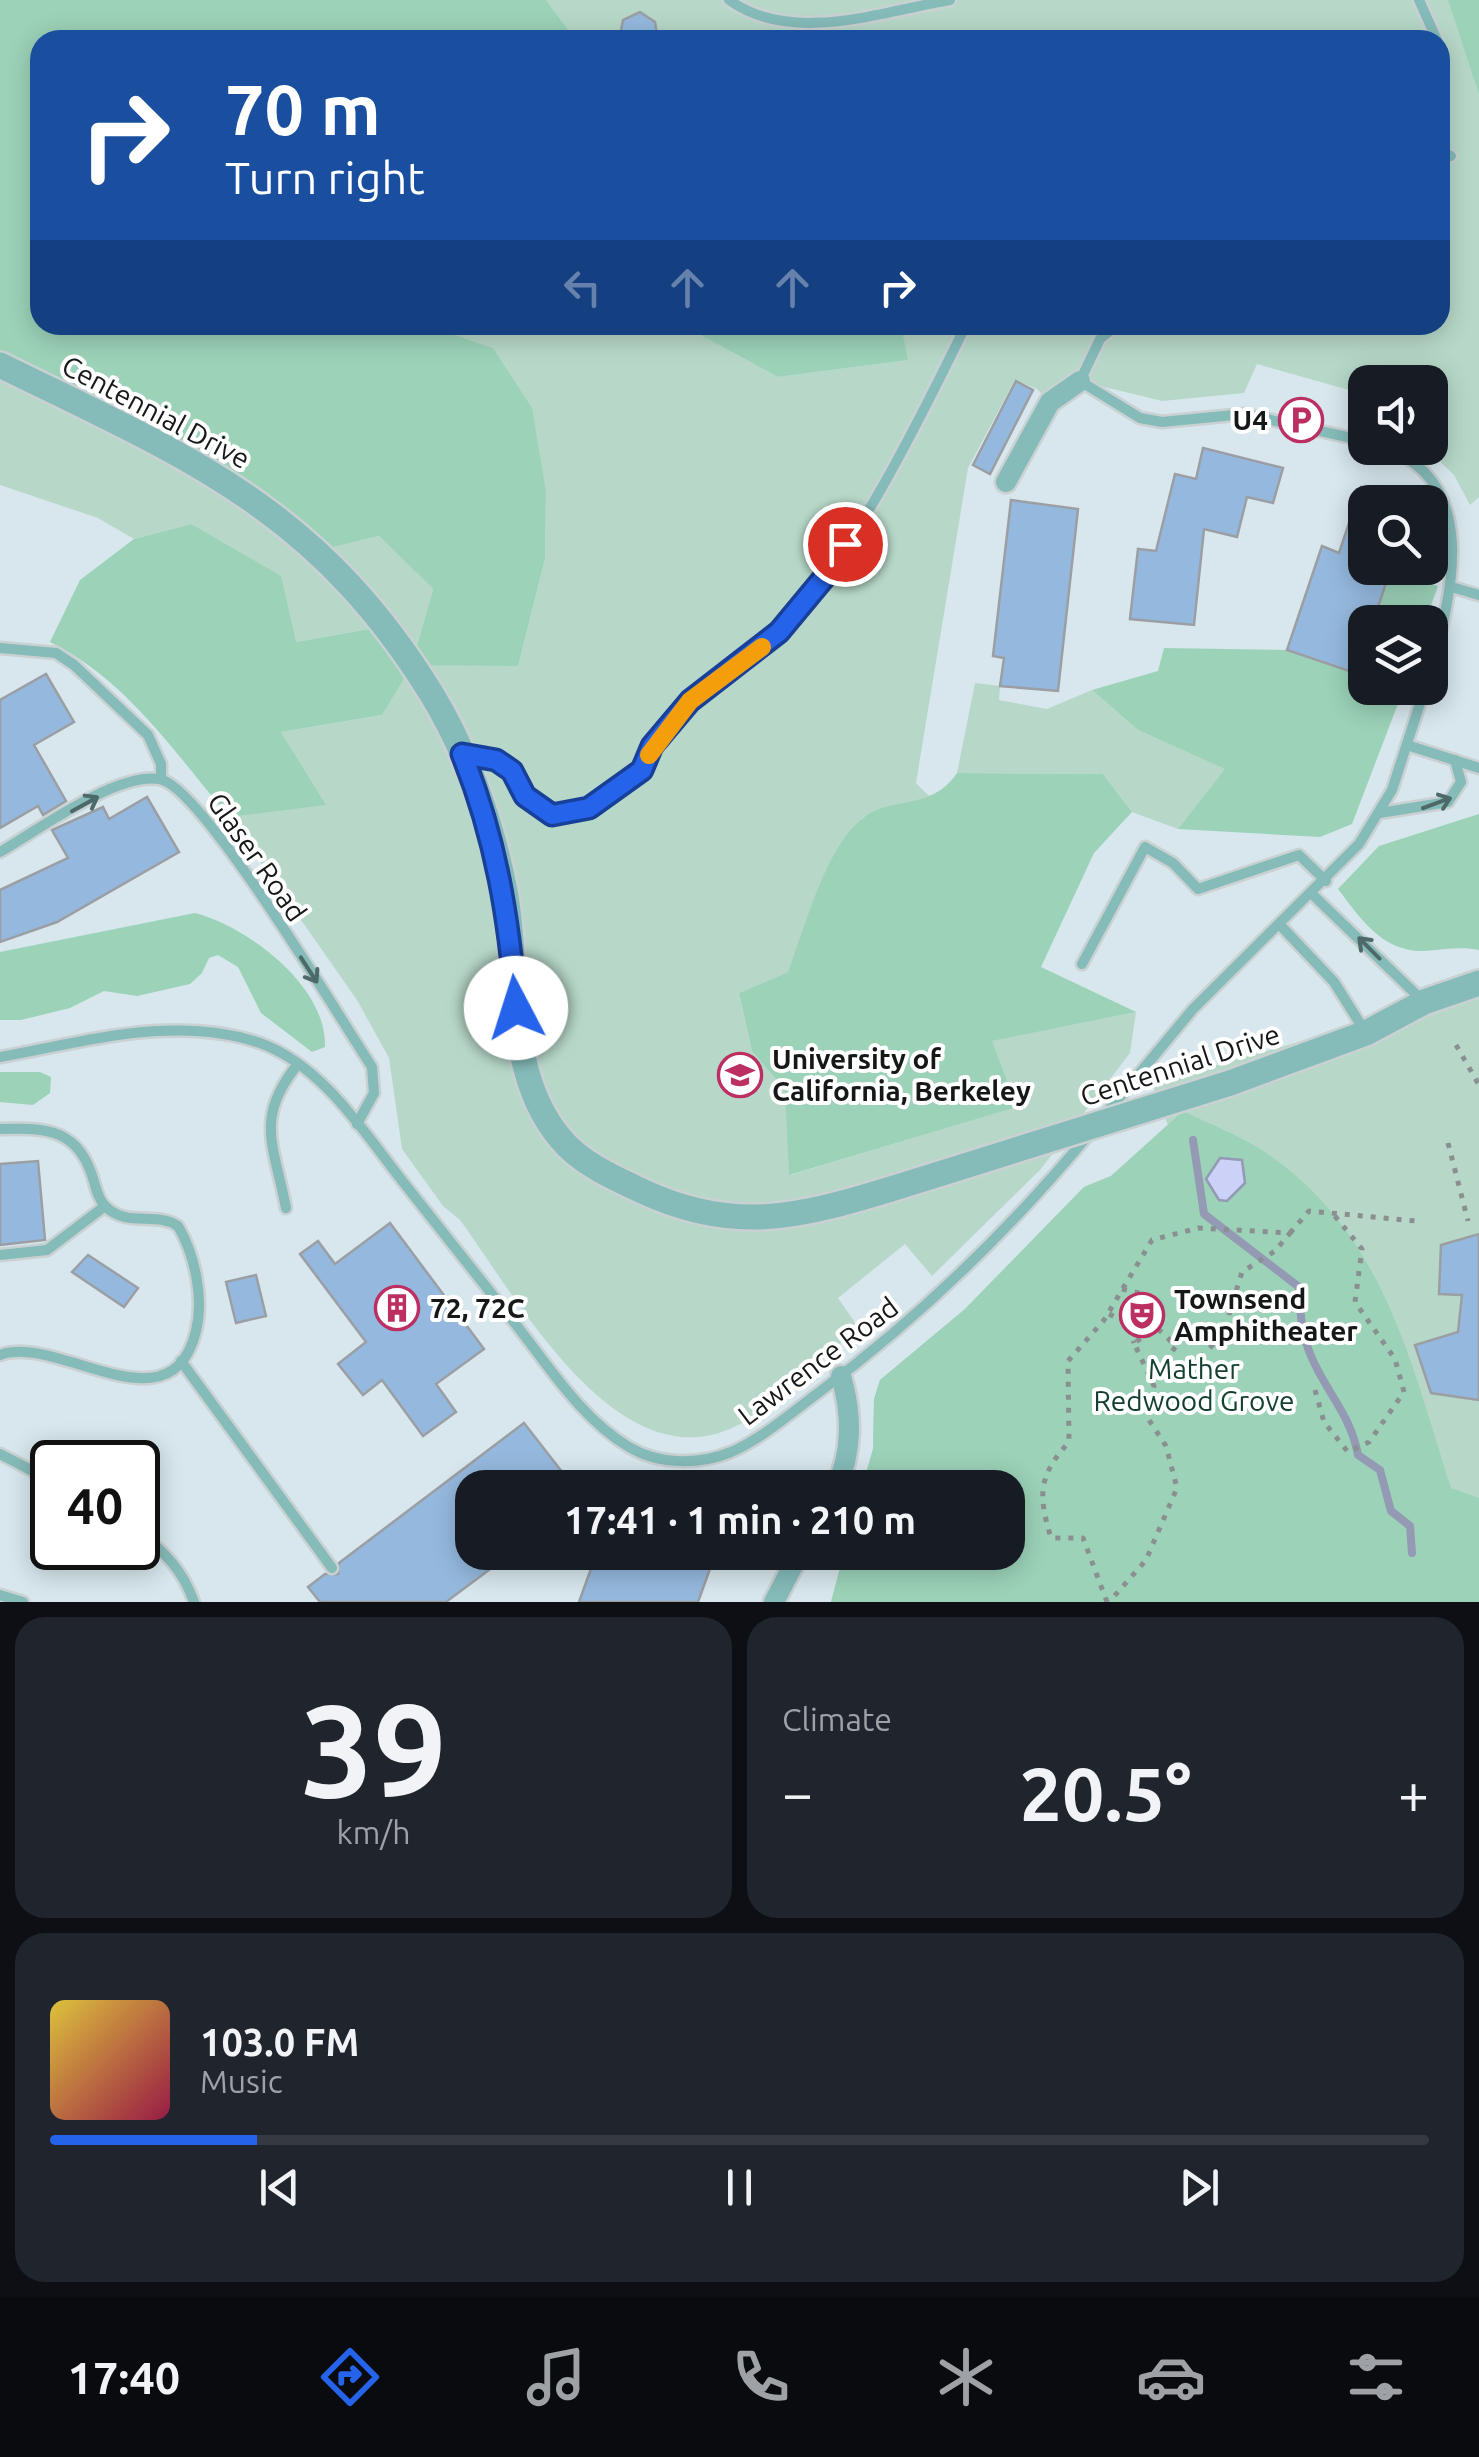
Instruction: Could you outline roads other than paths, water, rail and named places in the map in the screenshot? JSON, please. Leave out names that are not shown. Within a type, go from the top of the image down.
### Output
[{"type":"street","name":"Centennial Drive","points":[[0,366],[196,462],[296,530],[386,626],[433,696],[484,808],[504,890],[522,1046],[544,1113],[560,1139],[614,1178],[678,1208],[715,1217],[805,1215],[1230,1084],[1366,1033],[1424,1002],[1479,983]]},
{"type":"street","points":[[1006,482],[1050,402],[1080,381]]},
{"type":"street","points":[[841,1376],[850,1409],[848,1447],[841,1470]]},
{"type":"street","points":[[774,1602],[791,1570]]},
{"type":"lane","points":[[728,0],[769,21],[802,24],[950,0]]},
{"type":"lane","points":[[1419,0],[1433,30]]},
{"type":"lane","points":[[462,754],[496,760],[512,771],[525,796],[552,815],[589,808],[642,770],[652,746],[690,701],[779,632],[828,573],[928,403],[961,335]]},
{"type":"lane","points":[[1105,335],[1080,381],[1140,418],[1162,422],[1244,414],[1348,437]]},
{"type":"lane","points":[[1417,465],[1444,490],[1455,514],[1459,540],[1456,588],[1448,613]]},
{"type":"lane","points":[[1456,588],[1479,595]]},
{"type":"lane","points":[[0,648],[56,653],[74,665],[148,735],[161,764],[160,779],[139,781],[98,796],[0,852]]},
{"type":"lane","name":"Lawrence Road","points":[[0,1057],[146,1032],[228,1033],[265,1045],[298,1064],[357,1124],[571,1396],[630,1448],[653,1458],[678,1461],[730,1452],[759,1437],[948,1290],[1070,1157],[1193,1008],[1326,881],[1380,813],[1420,705]]},
{"type":"lane","points":[[1407,746],[1479,768]]},
{"type":"lane","points":[[1380,813],[1448,802],[1461,782],[1455,760]]},
{"type":"lane","name":"Glaser Road","points":[[160,779],[176,786],[195,805],[238,862],[372,1067],[374,1093],[357,1124]]},
{"type":"lane","points":[[1082,964],[1146,847],[1173,863],[1198,889],[1300,855],[1326,881]]},
{"type":"lane","points":[[1313,895],[1424,1002]]},
{"type":"lane","points":[[1281,926],[1334,982],[1366,1033]]},
{"type":"lane","points":[[286,1208],[268,1114],[276,1092],[298,1064]]},
{"type":"lane","points":[[0,1129],[44,1129],[71,1138],[82,1150],[105,1206],[126,1218],[168,1220],[184,1235],[200,1293],[193,1346],[166,1374],[144,1379],[29,1352],[0,1355]]},
{"type":"lane","points":[[0,1255],[47,1250],[105,1206]]},
{"type":"lane","points":[[180,1361],[332,1568]]},
{"type":"lane","points":[[0,1454],[30,1470]]},
{"type":"lane","points":[[160,1548],[181,1574],[194,1602]]},
{"type":"lane","points":[[0,1595],[23,1602]]},
{"type":"water","points":[[1220,1158],[1242,1160],[1245,1183],[1227,1201],[1219,1200],[1206,1179]]},
{"type":"waterway","points":[[1193,1140],[1204,1214],[1299,1287],[1303,1330],[1311,1356],[1350,1428],[1358,1455],[1380,1470],[1391,1511],[1410,1526],[1412,1553]]},
{"type":"place","name":"U4","points":[[1301,420]]},
{"type":"place","name":"University of California, Berkeley","points":[[740,1075]]},
{"type":"place","name":"72, 72C","points":[[397,1308]]},
{"type":"place","name":"Townsend Amphitheater","points":[[1142,1315]]},
{"type":"park label","name":"Mather Redwood Grove","points":[[1194,1385]]}]
